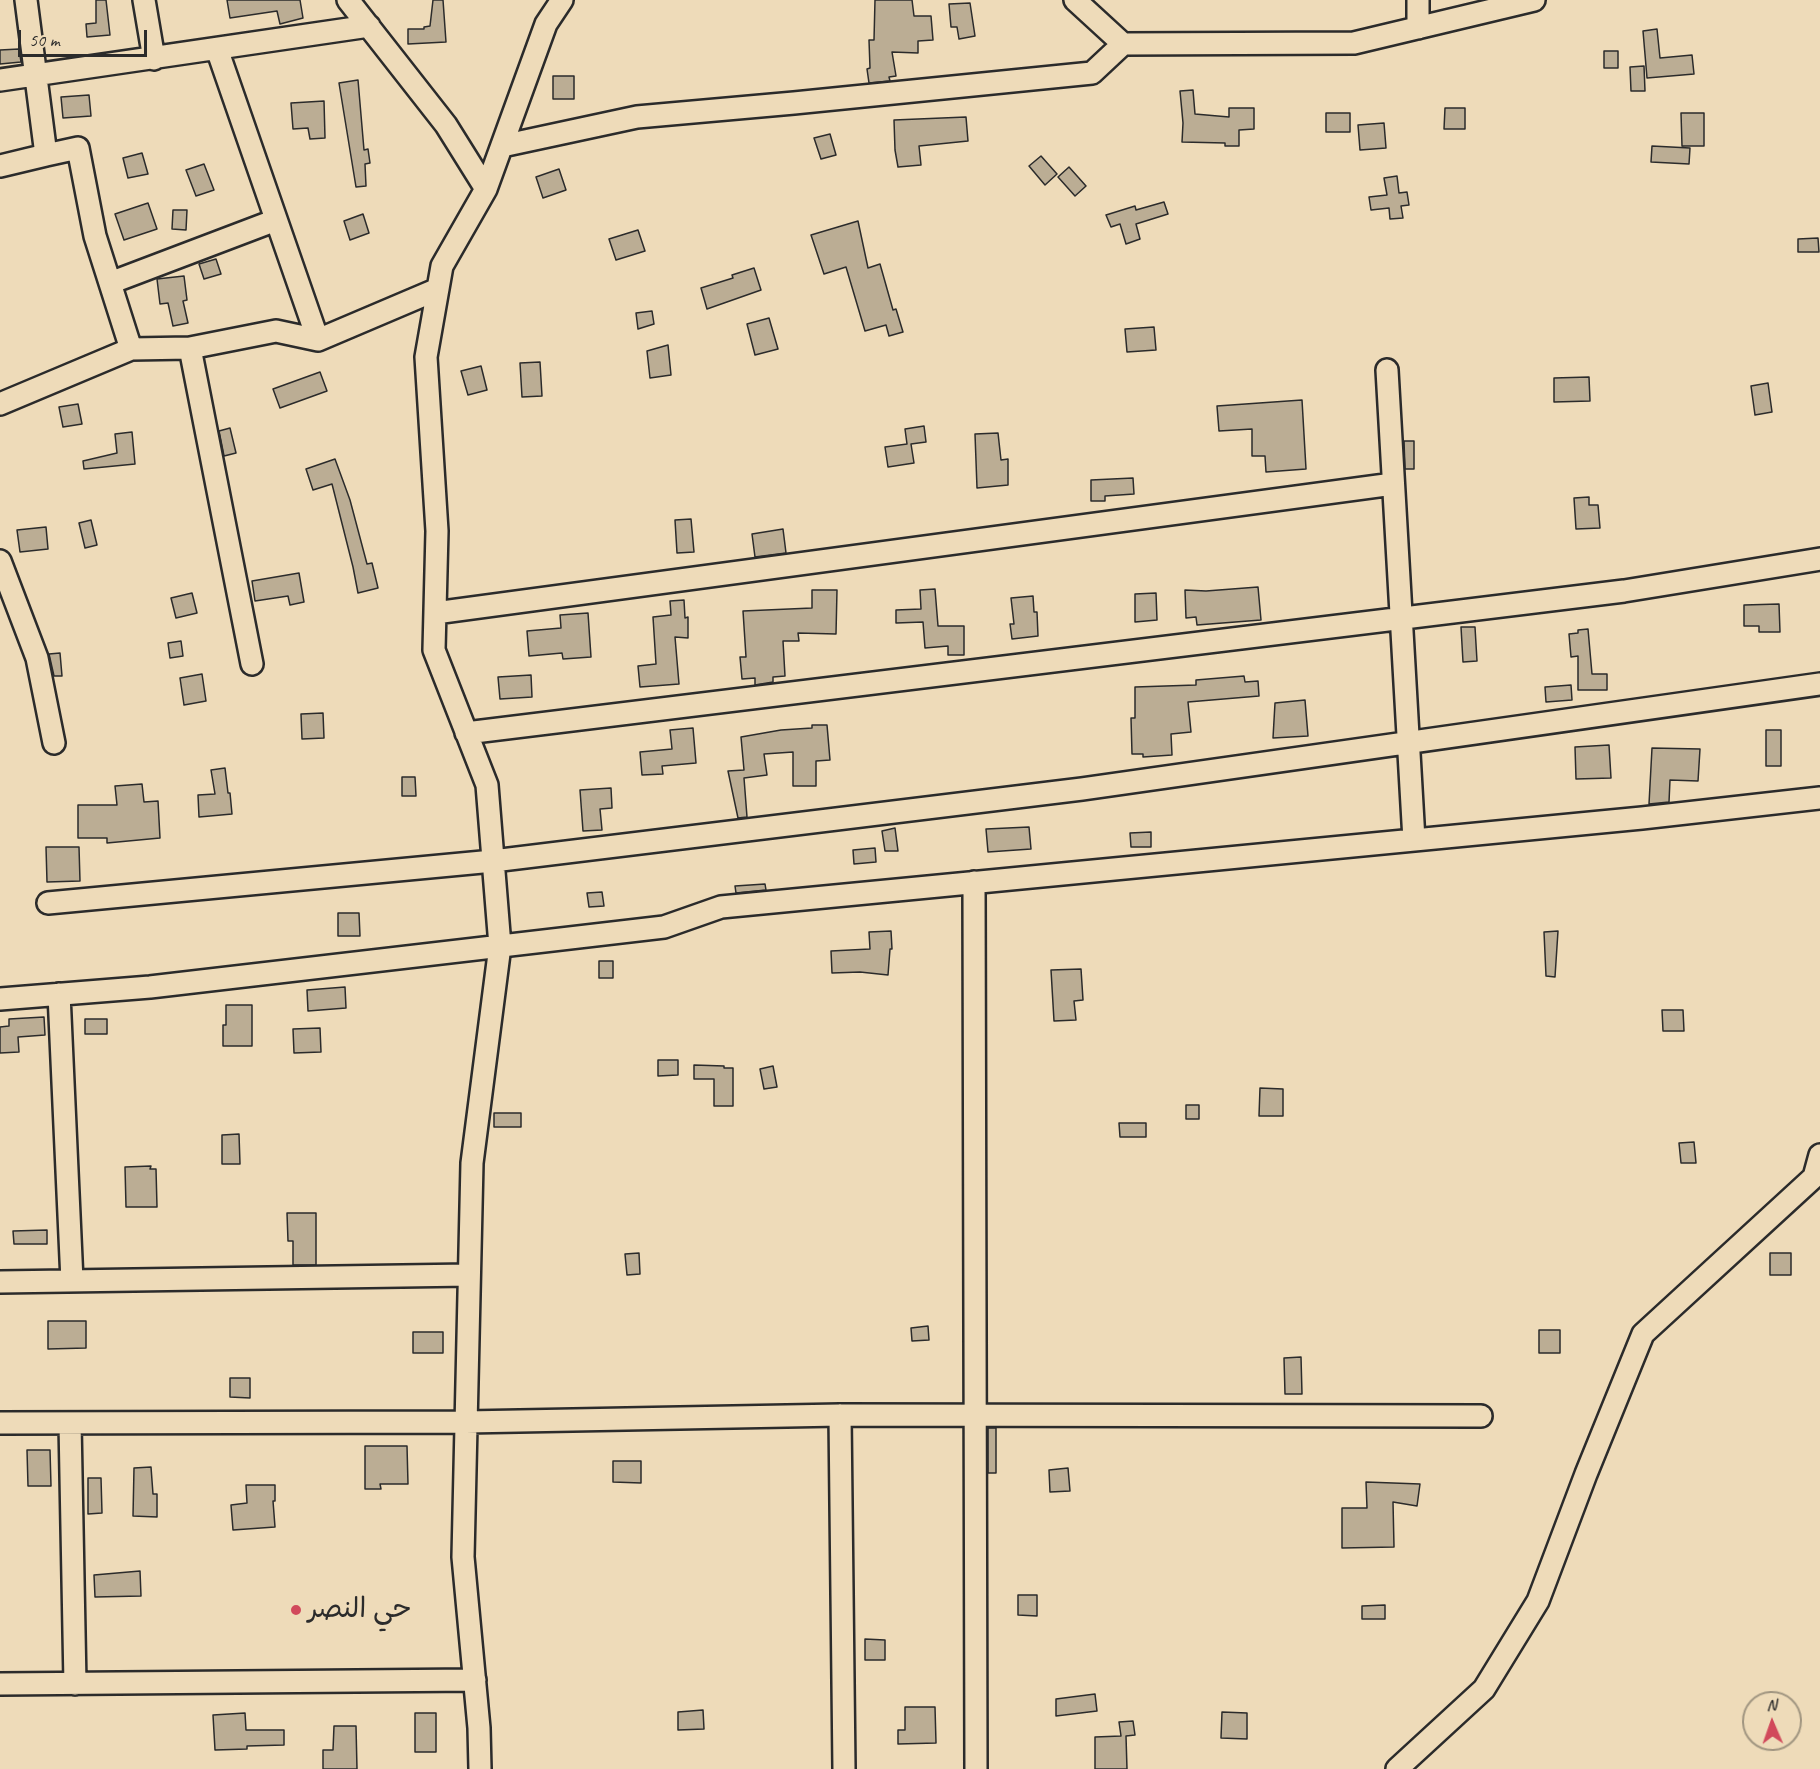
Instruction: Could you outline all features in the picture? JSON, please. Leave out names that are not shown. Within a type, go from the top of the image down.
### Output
[{"type":"street","points":[[26,0],[46,155]]},
{"type":"street","points":[[144,0],[154,59]]},
{"type":"street","points":[[348,0],[446,125],[486,189]]},
{"type":"street","points":[[480,1769],[479,1728],[463,1557],[469,1275],[472,1163],[500,946],[487,785],[434,650],[437,531],[426,357],[442,266],[486,189],[546,24],[562,0]]},
{"type":"street","points":[[1075,0],[1123,44],[1354,43],[1534,0]]},
{"type":"street","points":[[1418,0],[1418,28]]},
{"type":"street","points":[[0,80],[369,26]]},
{"type":"street","points":[[502,146],[637,117],[1092,73],[1123,44]]},
{"type":"street","points":[[217,49],[318,340]]},
{"type":"street","points":[[0,166],[78,148],[95,236],[131,349]]},
{"type":"street","points":[[110,283],[276,219]]},
{"type":"street","points":[[0,404],[131,349],[190,348],[276,331],[318,340],[438,289]]},
{"type":"street","points":[[190,348],[252,664]]},
{"type":"street","points":[[1387,370],[1414,840]]},
{"type":"street","points":[[435,613],[1393,484]]},
{"type":"street","points":[[466,733],[1623,591],[1820,560]]},
{"type":"street","points":[[0,561],[37,658],[54,743]]},
{"type":"street","points":[[48,903],[493,861],[1082,789],[1820,684]]},
{"type":"street","points":[[0,999],[150,987],[664,927],[721,907],[1820,798]]},
{"type":"street","points":[[974,882],[976,1769]]},
{"type":"street","points":[[59,994],[72,1281]]},
{"type":"street","points":[[1397,1769],[1485,1689],[1538,1601],[1586,1474],[1643,1334],[1814,1177],[1820,1155]]},
{"type":"street","points":[[0,1282],[469,1275]]},
{"type":"street","points":[[840,1415],[844,1769]]},
{"type":"street","points":[[0,1423],[466,1422],[840,1415],[1481,1416]]},
{"type":"street","points":[[70,1423],[75,1684]]},
{"type":"street","points":[[0,1684],[475,1680]]},
{"type":"building","points":[[96,0],[106,0],[110,35],[87,37],[86,24],[96,23]]},
{"type":"building","points":[[227,0],[300,0],[303,18],[280,24],[277,11],[230,18]]},
{"type":"building","points":[[433,0],[443,0],[446,42],[408,44],[408,29],[424,29],[430,26]]},
{"type":"building","points":[[875,0],[912,0],[914,16],[931,16],[933,40],[918,41],[918,53],[892,52],[896,76],[889,77],[890,81],[869,83],[867,69],[870,68],[869,40],[874,40]]},
{"type":"building","points":[[970,3],[975,36],[959,39],[957,27],[951,27],[949,4]]},
{"type":"building","points":[[1657,29],[1660,58],[1692,55],[1694,74],[1647,78],[1643,31]]},
{"type":"building","points":[[19,49],[21,62],[0,64],[0,50]]},
{"type":"building","points":[[1604,51],[1618,51],[1618,68],[1604,68]]},
{"type":"building","points":[[1644,66],[1645,91],[1631,91],[1630,67]]},
{"type":"building","points":[[553,76],[574,76],[574,99],[553,99]]},
{"type":"building","points":[[358,80],[364,150],[368,149],[370,163],[365,164],[366,186],[356,187],[339,83]]},
{"type":"building","points":[[1193,90],[1195,114],[1229,117],[1229,108],[1254,108],[1254,129],[1239,130],[1239,146],[1225,146],[1225,143],[1182,142],[1180,91]]},
{"type":"building","points":[[89,95],[91,116],[63,118],[61,97]]},
{"type":"building","points":[[324,101],[325,138],[310,139],[308,128],[293,129],[291,103]]},
{"type":"building","points":[[1445,108],[1465,108],[1465,129],[1444,129]]},
{"type":"building","points":[[1326,113],[1350,113],[1350,132],[1326,132]]},
{"type":"building","points":[[1681,113],[1704,113],[1704,146],[1682,146]]},
{"type":"building","points":[[966,117],[968,141],[919,146],[921,165],[898,167],[894,120]]},
{"type":"building","points":[[1384,123],[1386,148],[1360,150],[1358,125]]},
{"type":"building","points":[[830,134],[836,155],[821,159],[814,138]]},
{"type":"building","points":[[1652,146],[1690,148],[1689,164],[1651,162]]},
{"type":"building","points":[[142,153],[148,174],[128,178],[123,158]]},
{"type":"building","points":[[1041,156],[1057,174],[1045,185],[1029,166]]},
{"type":"building","points":[[204,164],[214,190],[196,196],[186,170]]},
{"type":"building","points":[[1069,167],[1086,186],[1075,196],[1058,177]]},
{"type":"building","points":[[559,169],[566,190],[543,198],[536,177]]},
{"type":"building","points":[[1397,176],[1399,193],[1407,192],[1409,205],[1401,206],[1403,218],[1390,219],[1389,208],[1371,210],[1369,197],[1387,195],[1384,178]]},
{"type":"building","points":[[1164,202],[1168,214],[1136,224],[1140,239],[1126,244],[1120,224],[1111,227],[1106,215],[1135,206],[1136,210]]},
{"type":"building","points":[[148,203],[157,229],[124,240],[115,214]]},
{"type":"building","points":[[173,210],[187,210],[186,230],[172,229]]},
{"type":"building","points":[[363,214],[369,233],[350,240],[344,221]]},
{"type":"building","points":[[858,221],[868,268],[880,264],[893,310],[896,309],[903,332],[889,336],[886,325],[865,331],[846,267],[824,274],[811,235]]},
{"type":"building","points":[[638,230],[645,251],[616,260],[609,239]]},
{"type":"building","points":[[1818,238],[1819,252],[1798,252],[1798,239]]},
{"type":"building","points":[[216,259],[221,274],[204,279],[199,264]]},
{"type":"building","points":[[754,268],[761,290],[707,309],[701,288],[733,278],[732,275]]},
{"type":"building","points":[[184,276],[187,300],[183,301],[188,323],[173,326],[168,303],[160,304],[157,279]]},
{"type":"building","points":[[652,311],[654,324],[638,329],[636,313]]},
{"type":"building","points":[[769,318],[778,349],[755,355],[747,324]]},
{"type":"building","points":[[1154,327],[1156,350],[1127,352],[1125,329]]},
{"type":"building","points":[[668,345],[671,375],[650,378],[647,351]]},
{"type":"building","points":[[540,362],[542,396],[522,397],[520,363]]},
{"type":"building","points":[[481,366],[487,390],[468,395],[461,371]]},
{"type":"building","points":[[320,372],[327,391],[280,408],[273,389]]},
{"type":"building","points":[[1589,377],[1590,401],[1554,402],[1554,378]]},
{"type":"building","points":[[1768,383],[1772,412],[1755,415],[1751,386]]},
{"type":"building","points":[[1302,400],[1306,469],[1266,472],[1265,456],[1252,456],[1252,429],[1219,431],[1217,406]]},
{"type":"building","points":[[78,404],[82,424],[63,427],[59,407]]},
{"type":"building","points":[[924,426],[926,442],[911,444],[914,463],[888,467],[885,447],[907,444],[905,429]]},
{"type":"building","points":[[230,428],[236,453],[224,456],[219,431]]},
{"type":"building","points":[[132,432],[135,464],[84,469],[83,461],[117,453],[115,434]]},
{"type":"building","points":[[998,433],[1001,460],[1008,459],[1008,485],[977,488],[975,434]]},
{"type":"building","points":[[1404,441],[1414,441],[1414,469],[1405,469]]},
{"type":"building","points":[[335,459],[350,500],[367,564],[372,563],[378,588],[358,593],[332,484],[313,490],[306,469]]},
{"type":"building","points":[[1133,478],[1134,494],[1105,496],[1105,501],[1091,501],[1091,480]]},
{"type":"building","points":[[1589,497],[1589,505],[1598,505],[1600,528],[1576,529],[1574,498]]},
{"type":"building","points":[[691,519],[694,552],[677,553],[675,520]]},
{"type":"building","points":[[91,520],[97,545],[85,548],[79,523]]},
{"type":"building","points":[[46,527],[48,549],[20,552],[17,530]]},
{"type":"building","points":[[783,529],[786,553],[755,557],[752,534]]},
{"type":"building","points":[[299,573],[304,602],[290,605],[288,596],[255,601],[252,581]]},
{"type":"building","points":[[1258,587],[1261,620],[1197,625],[1196,617],[1186,618],[1185,590],[1206,591]]},
{"type":"building","points":[[935,589],[938,626],[964,626],[964,655],[948,655],[948,646],[925,648],[923,622],[896,623],[896,610],[921,609],[920,590]]},
{"type":"building","points":[[812,590],[837,590],[836,634],[798,633],[799,641],[783,641],[785,676],[773,677],[773,682],[755,685],[755,678],[742,679],[740,657],[746,657],[743,611],[812,608]]},
{"type":"building","points":[[192,593],[197,613],[176,618],[171,598]]},
{"type":"building","points":[[1156,593],[1157,620],[1135,622],[1135,594]]},
{"type":"building","points":[[1033,596],[1034,612],[1037,612],[1038,636],[1012,639],[1010,624],[1014,624],[1011,598]]},
{"type":"building","points":[[684,600],[685,618],[688,617],[688,638],[675,637],[679,684],[640,687],[638,666],[656,664],[653,617],[671,615],[670,601]]},
{"type":"building","points":[[1779,604],[1780,632],[1759,632],[1759,626],[1744,626],[1744,605]]},
{"type":"building","points":[[588,613],[591,657],[563,659],[562,653],[529,656],[527,631],[561,628],[560,615]]},
{"type":"building","points":[[1461,627],[1475,627],[1477,661],[1463,662]]},
{"type":"building","points":[[1588,629],[1592,674],[1607,674],[1607,690],[1578,690],[1578,656],[1571,657],[1569,634]]},
{"type":"building","points":[[181,641],[183,656],[170,658],[168,643]]},
{"type":"building","points":[[60,653],[62,676],[54,676],[49,654]]},
{"type":"building","points":[[202,674],[206,701],[184,705],[180,678]]},
{"type":"building","points":[[531,675],[532,697],[500,699],[498,677]]},
{"type":"building","points":[[1244,676],[1245,682],[1258,681],[1259,696],[1188,702],[1191,732],[1171,734],[1172,755],[1143,757],[1143,754],[1132,754],[1131,718],[1135,718],[1135,687],[1196,685],[1196,680]]},
{"type":"building","points":[[1571,685],[1572,700],[1546,702],[1545,687]]},
{"type":"building","points":[[1305,700],[1308,736],[1273,738],[1275,703]]},
{"type":"building","points":[[323,713],[324,738],[302,739],[301,714]]},
{"type":"building","points":[[812,725],[827,725],[830,760],[816,761],[816,786],[793,786],[793,752],[764,754],[767,775],[744,778],[747,817],[738,818],[728,771],[744,770],[741,737],[781,730],[812,728]]},
{"type":"building","points":[[693,728],[696,763],[662,766],[663,774],[642,775],[640,752],[672,749],[670,730]]},
{"type":"building","points":[[1766,730],[1781,730],[1781,766],[1766,766]]},
{"type":"building","points":[[1609,745],[1611,778],[1576,779],[1575,747]]},
{"type":"building","points":[[1652,748],[1700,749],[1698,781],[1670,780],[1669,802],[1649,804]]},
{"type":"building","points":[[225,768],[232,814],[199,817],[198,795],[215,794],[211,770]]},
{"type":"building","points":[[402,777],[415,777],[416,796],[402,796]]},
{"type":"building","points":[[142,784],[144,802],[158,801],[160,838],[107,843],[107,838],[78,838],[78,805],[117,805],[115,786]]},
{"type":"building","points":[[611,788],[612,808],[600,809],[602,830],[583,831],[580,790]]},
{"type":"building","points":[[1029,827],[1031,849],[988,852],[986,829]]},
{"type":"building","points":[[895,828],[898,851],[885,851],[882,831]]},
{"type":"building","points":[[1151,832],[1151,847],[1131,847],[1130,833]]},
{"type":"building","points":[[46,847],[79,847],[80,881],[47,882]]},
{"type":"building","points":[[875,848],[876,862],[854,864],[853,850]]},
{"type":"building","points":[[765,884],[766,890],[736,893],[735,886]]},
{"type":"building","points":[[602,892],[604,906],[589,907],[587,893]]},
{"type":"building","points":[[338,913],[359,913],[360,936],[338,936]]},
{"type":"building","points":[[891,931],[892,949],[890,949],[888,975],[860,972],[832,973],[831,951],[870,949],[869,932]]},
{"type":"building","points":[[1558,931],[1555,977],[1546,976],[1544,932]]},
{"type":"building","points":[[599,961],[613,961],[613,978],[599,978]]},
{"type":"building","points":[[1081,969],[1083,1000],[1074,1001],[1076,1020],[1054,1021],[1051,970]]},
{"type":"building","points":[[345,987],[346,1008],[308,1011],[307,990]]},
{"type":"building","points":[[226,1005],[252,1005],[252,1046],[223,1046]]},
{"type":"building","points":[[1662,1010],[1683,1010],[1684,1031],[1663,1031]]},
{"type":"building","points":[[44,1017],[45,1035],[18,1037],[19,1052],[0,1053],[0,1027],[9,1026],[9,1019]]},
{"type":"building","points":[[85,1019],[107,1019],[107,1034],[85,1034]]},
{"type":"building","points":[[320,1028],[321,1052],[294,1053],[293,1029]]},
{"type":"building","points":[[658,1060],[678,1060],[678,1075],[658,1076]]},
{"type":"building","points":[[694,1065],[733,1068],[733,1106],[714,1106],[714,1079],[694,1079]]},
{"type":"building","points":[[773,1066],[777,1087],[764,1089],[760,1069]]},
{"type":"building","points":[[1260,1088],[1283,1089],[1283,1116],[1259,1116]]},
{"type":"building","points":[[1186,1105],[1199,1105],[1199,1119],[1186,1119]]},
{"type":"building","points":[[494,1113],[521,1113],[521,1127],[494,1127]]},
{"type":"building","points":[[1119,1123],[1146,1123],[1146,1137],[1120,1137]]},
{"type":"building","points":[[239,1134],[240,1164],[222,1164],[222,1135]]},
{"type":"building","points":[[1694,1142],[1696,1163],[1681,1163],[1679,1143]]},
{"type":"building","points":[[151,1166],[150,1169],[156,1169],[157,1207],[126,1207],[125,1167]]},
{"type":"building","points":[[287,1213],[316,1213],[316,1265],[293,1265],[293,1241],[288,1241]]},
{"type":"building","points":[[47,1230],[47,1244],[14,1244],[13,1231]]},
{"type":"building","points":[[639,1253],[640,1274],[627,1275],[625,1254]]},
{"type":"building","points":[[1770,1253],[1791,1253],[1791,1275],[1770,1275]]},
{"type":"building","points":[[48,1321],[86,1321],[86,1348],[48,1349]]},
{"type":"building","points":[[928,1326],[929,1340],[912,1341],[911,1328]]},
{"type":"building","points":[[1539,1330],[1560,1330],[1560,1353],[1539,1353]]},
{"type":"building","points":[[413,1332],[443,1332],[443,1353],[413,1353]]},
{"type":"building","points":[[1301,1357],[1302,1394],[1285,1394],[1284,1358]]},
{"type":"building","points":[[230,1378],[250,1378],[250,1398],[230,1397]]},
{"type":"building","points":[[988,1428],[996,1428],[996,1473],[988,1473]]},
{"type":"building","points":[[365,1446],[407,1446],[408,1484],[380,1484],[381,1489],[365,1489]]},
{"type":"building","points":[[27,1450],[50,1450],[51,1486],[28,1486]]},
{"type":"building","points":[[613,1461],[641,1461],[641,1483],[613,1482]]},
{"type":"building","points":[[151,1467],[153,1494],[157,1494],[157,1517],[133,1516],[134,1468]]},
{"type":"building","points":[[1068,1468],[1070,1491],[1050,1492],[1049,1470]]},
{"type":"building","points":[[88,1478],[101,1478],[102,1513],[88,1514]]},
{"type":"building","points":[[1366,1482],[1420,1484],[1417,1506],[1393,1502],[1394,1547],[1342,1548],[1342,1508],[1367,1508]]},
{"type":"building","points":[[246,1485],[275,1485],[275,1501],[273,1501],[275,1527],[233,1530],[231,1505],[247,1503]]},
{"type":"building","points":[[140,1571],[141,1596],[95,1597],[94,1575]]},
{"type":"building","points":[[1018,1595],[1037,1595],[1037,1616],[1018,1615]]},
{"type":"building","points":[[1385,1605],[1385,1619],[1362,1619],[1362,1606]]},
{"type":"building","points":[[865,1639],[885,1640],[885,1660],[865,1660]]},
{"type":"building","points":[[1095,1694],[1097,1711],[1056,1716],[1056,1699]]},
{"type":"building","points":[[905,1707],[935,1707],[936,1743],[898,1744],[898,1730],[905,1730]]},
{"type":"building","points":[[703,1710],[704,1729],[678,1730],[678,1712]]},
{"type":"building","points":[[1222,1712],[1247,1713],[1247,1739],[1221,1738]]},
{"type":"building","points":[[245,1713],[246,1730],[284,1730],[284,1745],[215,1750],[213,1715]]},
{"type":"building","points":[[415,1713],[436,1713],[436,1752],[415,1752]]},
{"type":"building","points":[[1133,1721],[1135,1735],[1126,1736],[1127,1769],[1095,1769],[1095,1737],[1121,1736],[1119,1722]]},
{"type":"building","points":[[334,1726],[356,1726],[357,1769],[323,1769],[323,1750],[333,1750]]},
{"type":"place","name":"حي النصر","points":[[296,1610]]}]
